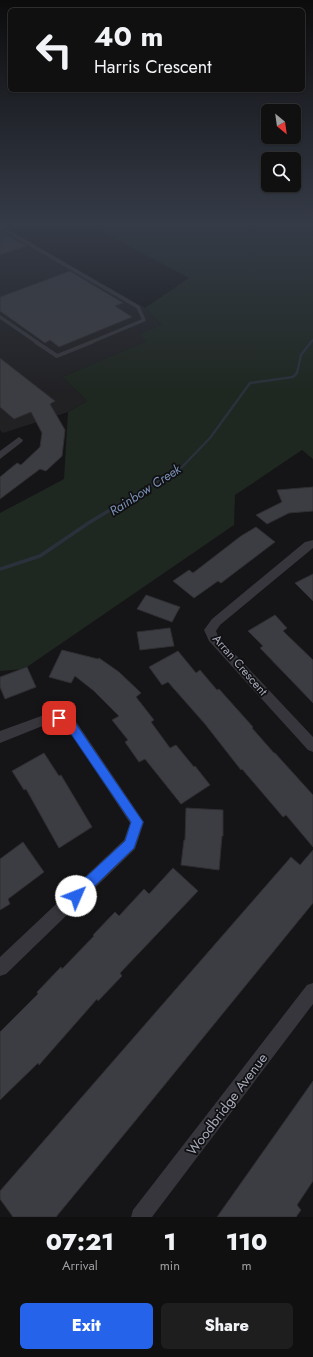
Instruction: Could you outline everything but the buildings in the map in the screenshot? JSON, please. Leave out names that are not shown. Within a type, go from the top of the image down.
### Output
[{"type":"street","points":[[0,456],[19,440]]},
{"type":"street","name":"Arran Crescent","points":[[313,544],[216,622],[210,630],[213,638],[313,746]]},
{"type":"street","points":[[0,737],[44,720],[59,718],[71,724],[137,822],[130,844],[0,968]]},
{"type":"street","name":"Woodbridge Avenue","points":[[140,1217],[313,991]]},
{"type":"lane","points":[[0,317],[57,356],[144,320],[138,307],[91,280]]},
{"type":"shaded area","points":[[0,280],[96,280],[145,308],[161,325],[140,334],[148,341],[62,377],[87,401],[68,412],[3,433],[0,430]]},
{"type":"shaded area","points":[[186,280],[313,280],[313,459],[302,450],[235,495],[234,525],[24,669],[0,671],[0,513],[64,479],[68,412],[87,401],[62,377],[147,341],[139,334],[161,325],[145,308]]},
{"type":"waterway","name":"Rainbow Creek","points":[[139,493],[182,467],[210,438],[250,383],[293,377],[297,373],[301,355],[311,342]]},
{"type":"waterway","name":"Rainbow Creek","points":[[0,569],[40,556],[90,522],[140,492]]},
{"type":"route","points":[[59,718],[71,724],[137,822],[130,844],[76,896]]}]
